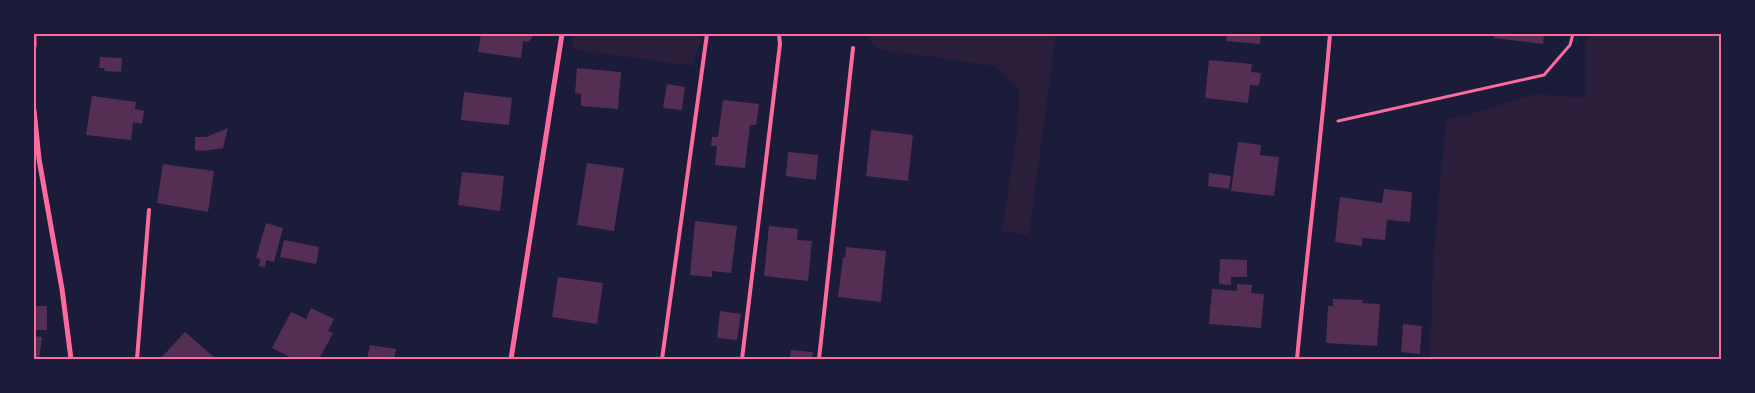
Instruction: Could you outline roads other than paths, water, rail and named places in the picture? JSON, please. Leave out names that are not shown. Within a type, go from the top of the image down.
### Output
[{"type":"street","points":[[34,34],[34,46]]},
{"type":"street","points":[[511,359],[562,34]]},
{"type":"street","points":[[34,110],[39,159],[62,289],[71,359]]},
{"type":"lane","points":[[662,359],[708,34]]},
{"type":"lane","points":[[742,359],[780,44],[779,34]]},
{"type":"lane","points":[[1297,359],[1330,34]]},
{"type":"lane","points":[[819,359],[853,48]]},
{"type":"lane","points":[[137,359],[149,210]]}]
